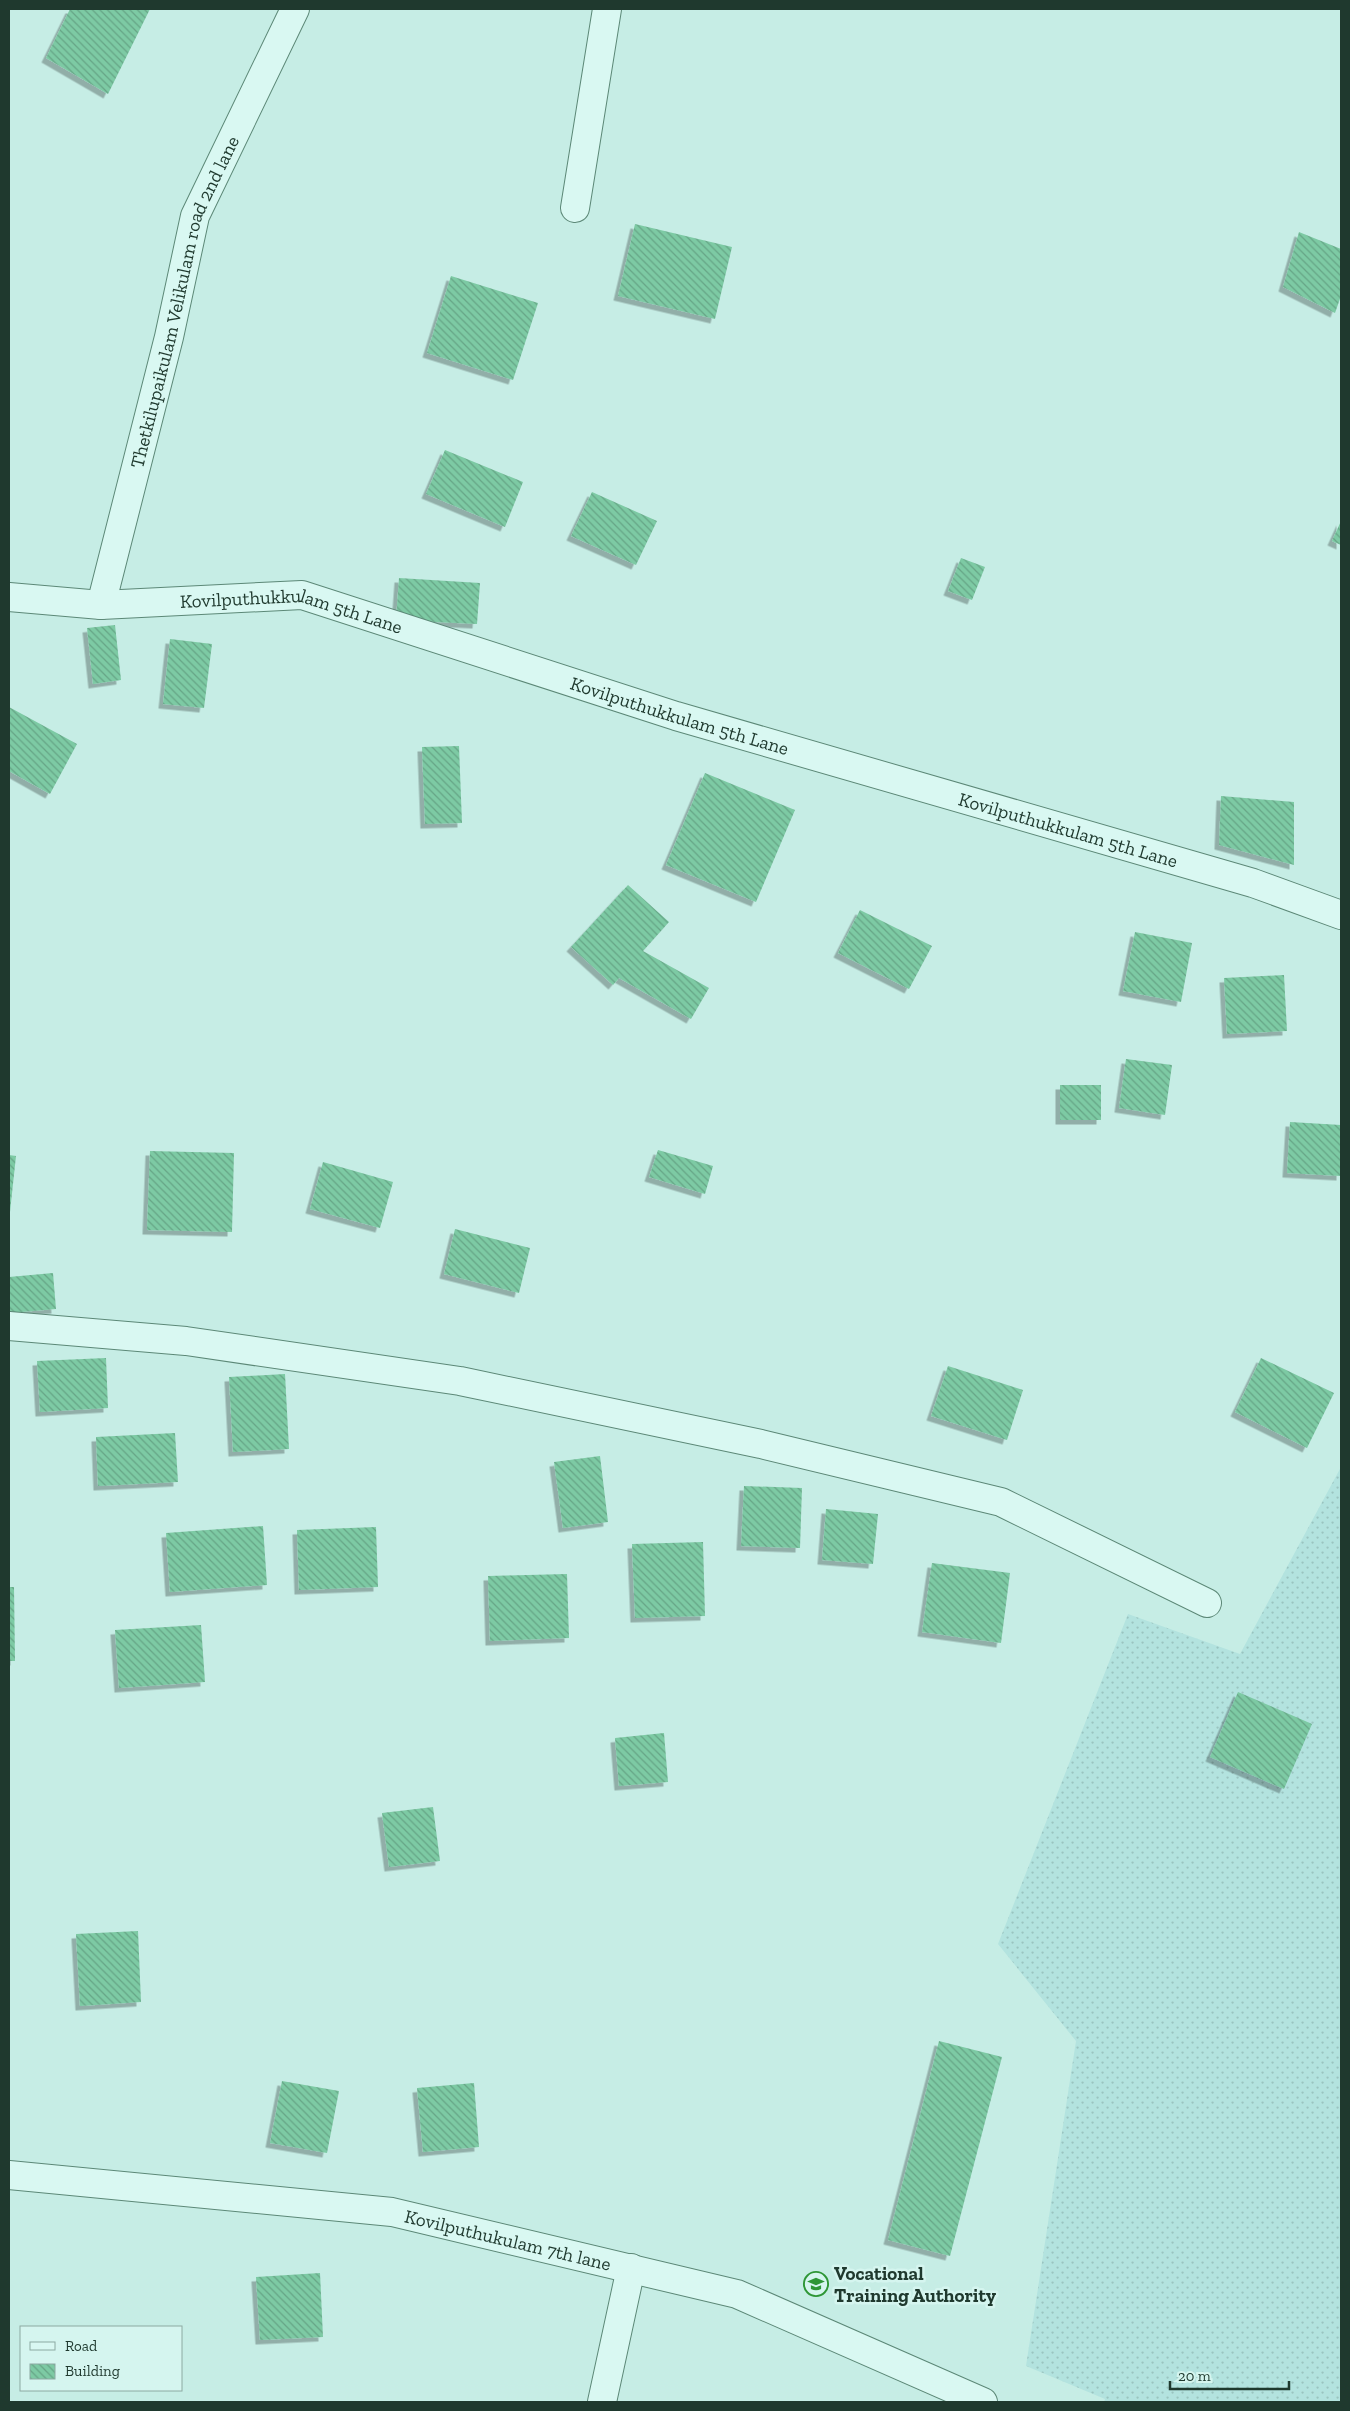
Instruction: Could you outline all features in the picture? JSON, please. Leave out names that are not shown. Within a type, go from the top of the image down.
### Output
[{"type":"street","name":"Thetkilupaikulam Velikulam road 2nd lane","points":[[101,605],[169,337],[195,216],[295,9]]},
{"type":"street","points":[[575,208],[608,9]]},
{"type":"street","name":"Kovilputhukkulam 5th Lane","points":[[9,597],[101,605],[302,595],[676,716],[1253,883],[1341,914]]},
{"type":"street","points":[[9,1326],[186,1341],[460,1381],[761,1444],[1001,1502],[1207,1603]]},
{"type":"street","name":"Kovilputhukulam 7th lane","points":[[9,2175],[392,2212],[737,2294],[983,2402]]},
{"type":"street","points":[[602,2402],[631,2268]]},
{"type":"shaded area","points":[[1341,1467],[1341,2402],[1104,2402],[1105,2399],[1026,2366],[1076,2041],[998,1944],[1128,1614],[1240,1654]]},
{"type":"building","points":[[70,9],[150,9],[108,94],[46,58]]},
{"type":"building","points":[[635,224],[732,247],[715,319],[618,296]]},
{"type":"building","points":[[1299,232],[1341,249],[1341,296],[1335,313],[1283,287]]},
{"type":"building","points":[[451,276],[538,303],[513,380],[427,353]]},
{"type":"building","points":[[445,450],[523,482],[505,527],[426,494]]},
{"type":"building","points":[[592,492],[657,521],[636,565],[571,536]]},
{"type":"building","points":[[1341,521],[1341,545],[1332,541]]},
{"type":"building","points":[[961,558],[985,567],[972,600],[948,591]]},
{"type":"building","points":[[399,578],[480,583],[477,624],[396,620]]},
{"type":"building","points":[[115,625],[121,680],[93,684],[87,628]]},
{"type":"building","points":[[170,639],[212,644],[204,708],[163,704]]},
{"type":"building","points":[[9,707],[77,744],[50,794],[9,771]]},
{"type":"building","points":[[459,746],[462,823],[425,824],[422,747]]},
{"type":"building","points":[[705,773],[795,810],[756,902],[666,865]]},
{"type":"building","points":[[1221,796],[1294,802],[1294,865],[1219,845]]},
{"type":"building","points":[[628,885],[669,922],[643,951],[709,988],[691,1019],[619,978],[613,985],[571,947]]},
{"type":"building","points":[[860,910],[932,946],[909,989],[838,953]]},
{"type":"building","points":[[1135,932],[1192,943],[1181,1002],[1123,991]]},
{"type":"building","points":[[1284,975],[1287,1031],[1227,1034],[1224,978]]},
{"type":"building","points":[[1126,1059],[1172,1065],[1165,1115],[1119,1108]]},
{"type":"building","points":[[1060,1085],[1101,1085],[1101,1120],[1060,1120]]},
{"type":"building","points":[[1290,1122],[1341,1125],[1341,1176],[1287,1173]]},
{"type":"building","points":[[658,1150],[713,1166],[705,1194],[649,1177]]},
{"type":"building","points":[[150,1151],[234,1153],[232,1232],[147,1230]]},
{"type":"building","points":[[9,1155],[16,1156],[10,1212],[9,1212]]},
{"type":"building","points":[[323,1162],[393,1182],[380,1228],[310,1209]]},
{"type":"building","points":[[455,1229],[530,1248],[519,1293],[444,1274]]},
{"type":"building","points":[[53,1273],[56,1309],[9,1313],[9,1277]]},
{"type":"building","points":[[106,1358],[108,1408],[40,1412],[37,1361]]},
{"type":"building","points":[[1261,1358],[1334,1393],[1307,1448],[1235,1412]]},
{"type":"building","points":[[948,1366],[1023,1390],[1007,1440],[931,1416]]},
{"type":"building","points":[[285,1374],[289,1449],[233,1452],[229,1377]]},
{"type":"building","points":[[175,1433],[178,1482],[98,1486],[96,1437]]},
{"type":"building","points":[[600,1456],[608,1522],[563,1528],[554,1462]]},
{"type":"building","points":[[744,1486],[802,1488],[800,1548],[741,1546]]},
{"type":"building","points":[[826,1509],[878,1514],[873,1564],[822,1560]]},
{"type":"building","points":[[263,1526],[267,1585],[170,1592],[166,1533]]},
{"type":"building","points":[[376,1527],[378,1587],[299,1590],[297,1530]]},
{"type":"building","points":[[703,1542],[705,1616],[635,1618],[632,1544]]},
{"type":"building","points":[[932,1563],[1010,1573],[1001,1643],[922,1632]]},
{"type":"building","points":[[567,1574],[569,1638],[490,1641],[488,1576]]},
{"type":"building","points":[[9,1587],[14,1587],[15,1661],[9,1661]]},
{"type":"building","points":[[201,1625],[205,1682],[119,1688],[115,1630]]},
{"type":"building","points":[[1238,1692],[1312,1724],[1284,1789],[1210,1757]]},
{"type":"building","points":[[664,1733],[668,1782],[619,1786],[615,1738]]},
{"type":"building","points":[[433,1807],[440,1861],[389,1867],[382,1813]]},
{"type":"building","points":[[138,1931],[141,2002],[80,2006],[76,1934]]},
{"type":"building","points":[[939,2041],[1002,2057],[950,2256],[888,2240]]},
{"type":"building","points":[[282,2081],[339,2091],[327,2153],[270,2143]]},
{"type":"building","points":[[474,2083],[479,2147],[423,2152],[417,2088]]},
{"type":"building","points":[[320,2273],[323,2337],[260,2340],[256,2277]]},
{"type":"place","name":"Vocational Training Authority","points":[[816,2284]]}]
